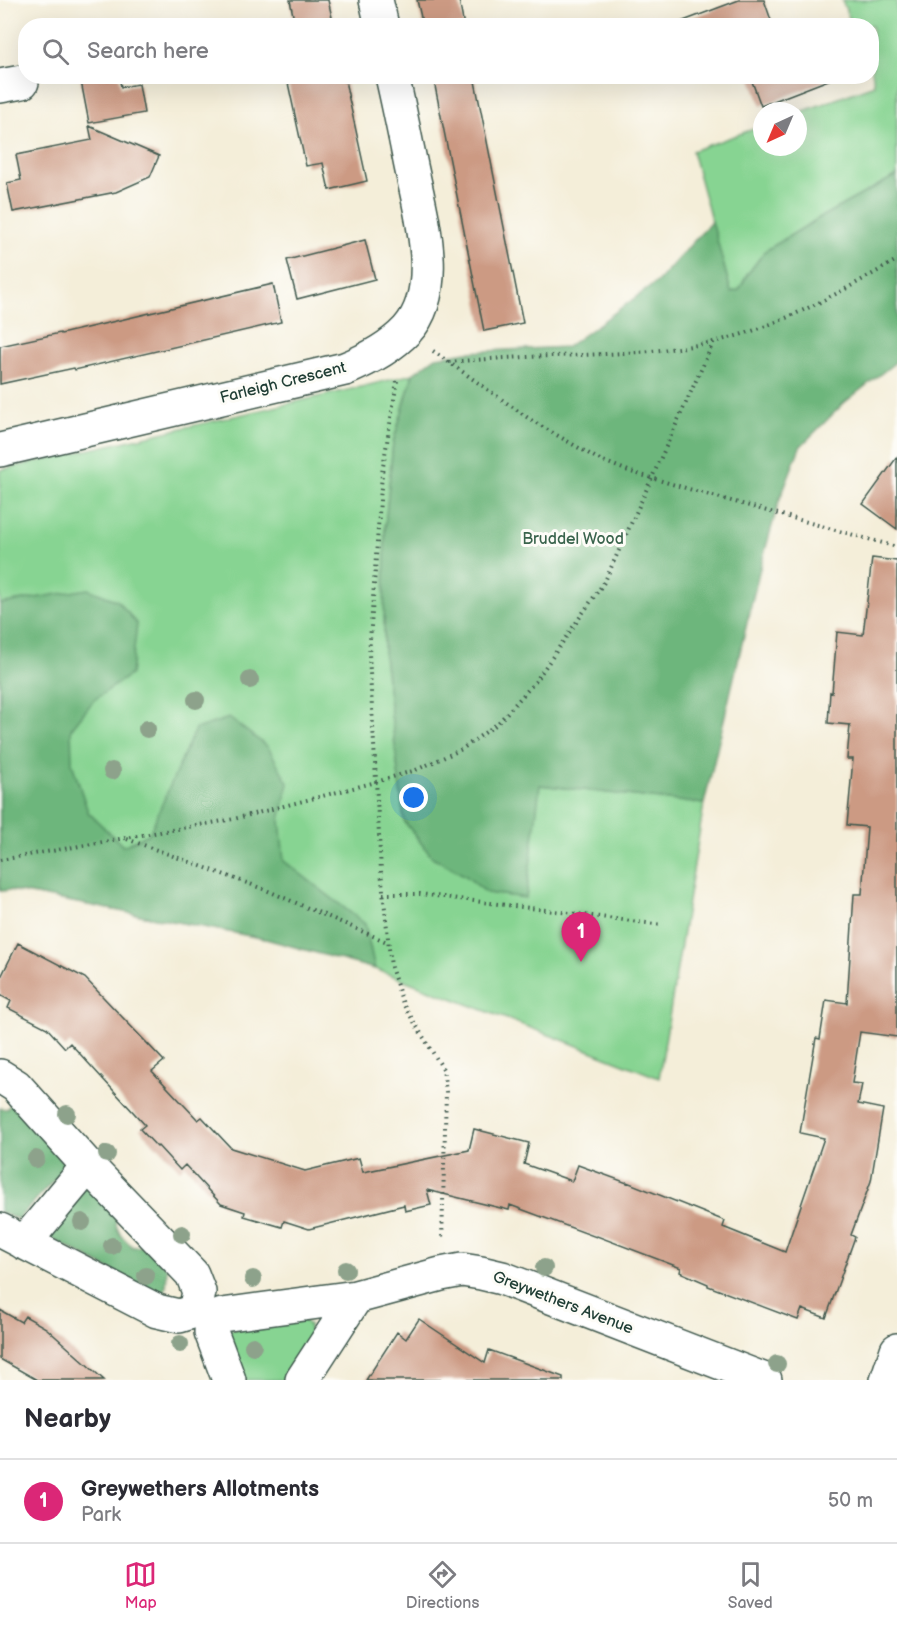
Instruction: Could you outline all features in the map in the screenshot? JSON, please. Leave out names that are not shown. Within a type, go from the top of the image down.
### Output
[{"type":"street","points":[[376,0],[380,18]]},
{"type":"street","name":"Farleigh Crescent","points":[[0,450],[345,369],[370,359],[406,330],[421,306],[428,261],[425,233],[394,84]]},
{"type":"street","points":[[0,1076],[16,1086],[88,1166],[192,1274],[229,1380]]},
{"type":"street","name":"Greywethers Avenue","points":[[88,1166],[12,1237],[157,1311],[179,1316],[222,1315],[356,1297],[462,1270],[482,1272],[765,1380]]},
{"type":"street","points":[[302,1380],[356,1297]]},
{"type":"street","points":[[887,1380],[897,1350]]},
{"type":"path","points":[[897,260],[805,310],[714,341],[670,349],[623,353],[448,362],[531,420],[598,459],[651,478],[897,547]]},
{"type":"path","points":[[406,330],[382,472],[369,654],[383,894],[391,967],[403,1004],[443,1069],[446,1092],[441,1274]]},
{"type":"path","points":[[0,860],[234,819],[376,782],[416,770],[462,749],[497,724],[536,682],[605,581],[714,341]]},
{"type":"path","points":[[125,838],[266,890],[388,943]]},
{"type":"path","points":[[383,894],[420,894],[663,925]]},
{"type":"green space","points":[[842,0],[897,0],[897,175],[765,251],[747,275],[740,290],[731,292],[692,151],[753,129],[753,156],[807,156],[807,110],[879,84],[879,18],[849,18]]},
{"type":"green space","name":"Bruddel Wood","points":[[897,175],[897,361],[844,403],[800,447],[779,501],[759,572],[704,804],[540,785],[526,898],[487,893],[466,876],[432,857],[404,821],[384,655],[385,527],[393,443],[413,374],[436,357],[467,352],[567,347],[657,282],[712,221],[731,292],[739,290],[765,251]]},
{"type":"green space","points":[[413,374],[393,443],[385,527],[384,655],[404,821],[432,857],[466,876],[487,893],[526,898],[539,785],[704,804],[659,1078],[375,969],[266,939],[10,890],[0,891],[0,470]]},
{"type":"green space","points":[[88,589],[118,601],[137,624],[131,674],[94,700],[71,729],[72,763],[88,812],[123,846],[149,834],[195,729],[229,718],[268,747],[288,783],[280,820],[284,861],[365,924],[375,969],[266,939],[10,890],[0,891],[0,604]]},
{"type":"green space","points":[[12,1102],[66,1165],[18,1219],[0,1212],[0,1108],[7,1109]]},
{"type":"green space","points":[[84,1184],[118,1215],[117,1229],[133,1247],[143,1246],[167,1267],[166,1286],[162,1297],[46,1236]]},
{"type":"green space","points":[[302,1318],[309,1325],[310,1337],[282,1380],[242,1380],[227,1334],[228,1330]]},
{"type":"building","points":[[290,0],[328,0],[332,18],[293,18]]},
{"type":"building","points":[[417,0],[459,0],[462,18],[421,18]]},
{"type":"building","points":[[739,0],[764,0],[770,18],[691,18]]},
{"type":"building","points":[[82,84],[120,84],[121,87],[139,84],[144,113],[89,123]]},
{"type":"building","points":[[288,84],[346,84],[367,181],[329,190],[323,163],[306,166]]},
{"type":"building","points":[[435,84],[476,84],[523,323],[484,331]]},
{"type":"building","points":[[753,84],[818,84],[771,102],[760,102]]},
{"type":"building","points":[[89,126],[159,156],[150,177],[116,192],[13,212],[7,183],[21,180],[16,155],[92,140]]},
{"type":"building","points":[[365,240],[375,279],[297,299],[287,260]]},
{"type":"building","points":[[273,284],[281,322],[75,370],[74,368],[0,384],[0,346],[61,334]]},
{"type":"building","points":[[897,457],[897,529],[863,504]]},
{"type":"building","points":[[872,558],[897,561],[897,1037],[860,1032],[852,1083],[862,1084],[858,1104],[883,1109],[871,1181],[851,1235],[855,1237],[826,1318],[802,1309],[798,1320],[708,1286],[680,1272],[681,1268],[510,1205],[509,1210],[427,1190],[431,1205],[405,1211],[404,1205],[309,1229],[284,1221],[282,1227],[244,1216],[245,1212],[221,1204],[185,1165],[180,1170],[140,1129],[145,1125],[70,1043],[65,1048],[47,1028],[8,1008],[11,1001],[0,995],[0,979],[18,943],[85,978],[164,1061],[152,1071],[198,1120],[202,1117],[231,1148],[305,1171],[359,1158],[363,1172],[469,1150],[474,1129],[529,1143],[524,1164],[572,1181],[578,1165],[725,1221],[723,1227],[785,1252],[824,1138],[800,1133],[816,1038],[820,1039],[826,1000],[847,1003],[854,894],[862,894],[867,827],[847,825],[853,759],[847,759],[850,725],[828,723],[837,632],[863,635]]},
{"type":"building","points":[[0,1310],[21,1322],[25,1316],[46,1328],[104,1380],[37,1380],[0,1359]]},
{"type":"building","points":[[419,1319],[485,1363],[489,1350],[563,1377],[563,1380],[366,1380],[397,1332],[406,1339]]},
{"type":"place","name":"Greywethers Allotments","points":[[581,962]]}]
